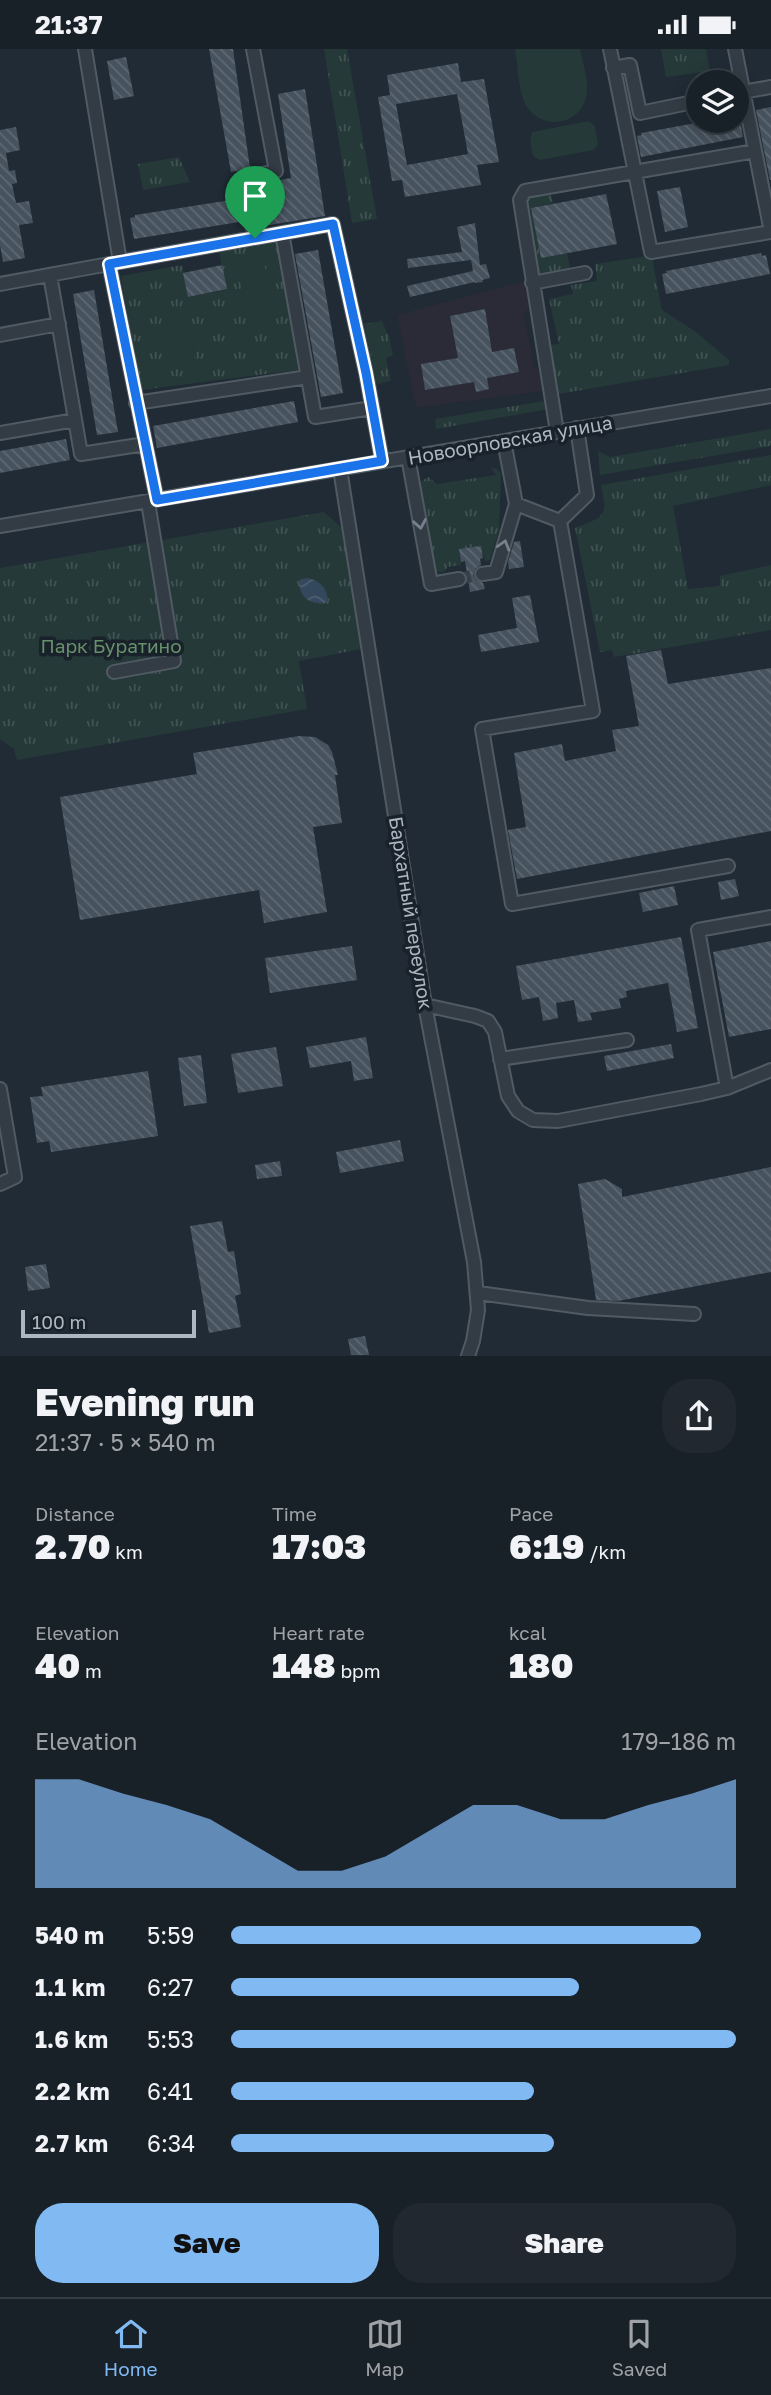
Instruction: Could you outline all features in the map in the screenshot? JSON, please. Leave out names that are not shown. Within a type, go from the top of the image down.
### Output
[{"type":"street","points":[[85,49],[136,403],[145,444],[174,661],[114,672]]},
{"type":"street","points":[[253,49],[276,171],[243,178],[255,238]]},
{"type":"street","points":[[610,49],[651,252],[771,232],[749,126]]},
{"type":"street","points":[[735,49],[738,70]]},
{"type":"street","points":[[613,68],[630,65],[640,113],[686,103]]},
{"type":"street","points":[[749,91],[771,87]]},
{"type":"street","points":[[556,432],[520,200],[525,191],[755,151]]},
{"type":"street","points":[[0,284],[333,224],[366,373],[382,461]]},
{"type":"street","points":[[282,233],[315,417],[372,408]]},
{"type":"street","points":[[531,283],[585,273]]},
{"type":"street","points":[[50,275],[81,454],[145,444]]},
{"type":"street","points":[[0,335],[58,324]]},
{"type":"street","points":[[136,403],[308,377]]},
{"type":"street","name":"Новоорловская улица","points":[[0,526],[771,396]]},
{"type":"street","points":[[0,433],[75,420]]},
{"type":"street","points":[[560,521],[587,495],[577,428]]},
{"type":"street","points":[[482,574],[496,572],[516,504],[504,441]]},
{"type":"street","points":[[408,457],[430,584],[459,579]]},
{"type":"street","name":"Бархатный переулок","points":[[340,469],[425,1005],[478,1293],[476,1326],[468,1356]]},
{"type":"street","points":[[516,504],[560,521]]},
{"type":"street","points":[[560,521],[593,711],[482,729],[512,904],[727,866]]},
{"type":"street","points":[[727,1088],[698,930],[771,917]]},
{"type":"street","points":[[425,1005],[488,1021],[495,1033],[508,1096],[518,1111],[533,1120],[558,1121],[701,1094],[727,1088],[771,1070]]},
{"type":"street","points":[[500,1059],[626,1040]]},
{"type":"street","points":[[0,1089],[15,1177],[0,1184]]},
{"type":"street","points":[[478,1293],[588,1308],[694,1314]]},
{"type":"shaded area","points":[[528,280],[532,305],[524,313],[535,370],[539,370],[544,391],[416,408],[397,315]]},
{"type":"green space","points":[[324,49],[347,49],[377,219],[352,223]]},
{"type":"green space","points":[[515,49],[580,49],[587,92],[576,114],[569,119],[551,122],[534,115],[527,107],[522,94]]},
{"type":"green space","points":[[661,49],[706,49],[710,70],[686,70],[686,74],[666,77]]},
{"type":"green space","points":[[589,121],[595,126],[598,145],[594,150],[540,160],[533,156],[530,141],[532,132]]},
{"type":"green space","points":[[179,157],[190,182],[143,190],[138,164]]},
{"type":"green space","points":[[550,192],[553,203],[531,208],[535,227],[547,239],[538,241],[541,258],[567,253],[571,272],[541,276],[537,274],[525,201],[529,197]]},
{"type":"green space","points":[[278,239],[298,370],[141,390],[121,276],[182,265],[189,297],[226,290],[219,251]]},
{"type":"green space","points":[[651,252],[662,310],[696,332],[729,360],[729,365],[552,395],[543,346],[559,344],[549,299],[573,294],[571,285],[597,281],[595,264],[648,256]]},
{"type":"green space","points":[[263,256],[275,323],[249,328],[236,260]]},
{"type":"green space","points":[[188,320],[195,361],[174,364],[167,324]]},
{"type":"green space","points":[[382,321],[393,355],[386,358],[391,381],[377,384],[364,324]]},
{"type":"green space","points":[[550,400],[548,409],[436,429],[435,419]]},
{"type":"green space","points":[[771,429],[771,446],[600,475],[598,451],[610,457]]},
{"type":"green space","points":[[771,455],[771,485],[673,506],[688,589],[720,586],[720,576],[771,565],[771,630],[614,657],[612,650],[600,652],[575,528],[602,514],[604,504],[601,485]]},
{"type":"green space","points":[[491,468],[497,469],[501,474],[499,530],[490,560],[485,561],[481,546],[459,549],[461,565],[447,567],[443,572],[436,571],[433,569],[419,483],[428,477],[437,484],[496,475]]},
{"type":"green space","name":"Парк Буратино","points":[[324,512],[342,528],[361,649],[299,661],[307,709],[17,760],[14,749],[0,739],[0,568]]},
{"type":"green space","points":[[89,630],[97,680],[43,688],[35,638]]},
{"type":"water","points":[[307,578],[322,586],[328,602],[311,602],[303,596],[299,580]]},
{"type":"building","points":[[209,49],[233,49],[250,168],[231,172]]},
{"type":"building","points":[[126,57],[134,96],[114,100],[107,61]]},
{"type":"building","points":[[458,63],[461,82],[484,79],[499,162],[477,165],[481,185],[405,197],[402,180],[392,181],[378,97],[390,95],[387,75]],"holes":[[[457,94],[468,154],[407,165],[396,104]]]},
{"type":"building","points":[[305,89],[325,216],[269,225],[262,183],[291,178],[278,94]]},
{"type":"building","points":[[771,107],[771,180],[770,180],[756,110]]},
{"type":"building","points":[[686,125],[686,133],[742,133],[743,137],[641,157],[637,136],[642,135],[641,133]]},
{"type":"building","points":[[16,127],[20,150],[6,153],[9,171],[15,170],[17,183],[12,184],[16,203],[29,201],[33,223],[19,225],[25,258],[3,262],[0,245],[0,130]]},
{"type":"building","points":[[680,187],[688,227],[665,232],[657,191]]},
{"type":"building","points":[[606,194],[617,244],[541,258],[531,208]]},
{"type":"building","points":[[231,200],[231,203],[236,202],[239,222],[134,239],[130,218],[135,215]]},
{"type":"building","points":[[475,223],[480,265],[486,264],[490,278],[482,280],[483,282],[410,297],[407,286],[473,271],[471,260],[408,268],[407,259],[462,252],[457,227]]},
{"type":"building","points":[[318,250],[343,393],[321,397],[295,254]]},
{"type":"building","points":[[761,253],[762,256],[766,255],[770,274],[666,294],[662,274],[667,273],[666,271]]},
{"type":"building","points":[[222,265],[227,289],[188,297],[183,273]]},
{"type":"building","points":[[94,290],[118,432],[97,435],[73,294]]},
{"type":"building","points":[[485,309],[492,352],[514,348],[519,372],[487,378],[489,389],[476,392],[474,382],[425,390],[421,364],[458,358],[450,316]]},
{"type":"building","points":[[294,401],[298,422],[157,448],[153,426]]},
{"type":"building","points":[[66,439],[70,460],[0,473],[0,451]]},
{"type":"building","points":[[520,541],[524,567],[509,569],[508,562],[514,542]]},
{"type":"building","points":[[481,546],[483,558],[473,575],[483,583],[485,589],[470,592],[465,561],[461,562],[459,549]]},
{"type":"building","points":[[530,595],[539,642],[481,652],[478,635],[517,628],[512,598]]},
{"type":"building","points":[[661,650],[668,684],[771,668],[771,831],[517,879],[508,830],[526,827],[514,753],[562,744],[565,761],[616,751],[612,730],[639,726],[626,656]]},
{"type":"building","points":[[299,736],[315,737],[328,745],[338,775],[335,775],[342,823],[313,827],[327,912],[264,923],[259,890],[80,920],[60,797],[197,774],[193,753]]},
{"type":"building","points":[[735,879],[739,896],[721,900],[718,882]]},
{"type":"building","points":[[674,886],[678,905],[643,912],[639,893]]},
{"type":"building","points":[[681,937],[698,1028],[677,1032],[668,983],[626,991],[627,997],[619,999],[621,1008],[590,1013],[592,1020],[578,1022],[574,1000],[556,1003],[558,1018],[543,1021],[539,997],[522,1000],[516,966]]},
{"type":"building","points":[[771,941],[771,1029],[729,1037],[713,952]]},
{"type":"building","points":[[352,946],[357,980],[270,993],[265,958]]},
{"type":"building","points":[[366,1037],[373,1078],[354,1081],[351,1061],[310,1068],[306,1047]]},
{"type":"building","points":[[671,1044],[674,1058],[607,1071],[604,1056]]},
{"type":"building","points":[[276,1047],[283,1086],[238,1093],[231,1054]]},
{"type":"building","points":[[201,1055],[207,1103],[184,1106],[178,1058]]},
{"type":"building","points":[[148,1071],[158,1136],[51,1152],[49,1141],[37,1143],[30,1097],[43,1096],[41,1087]]},
{"type":"building","points":[[400,1140],[404,1161],[340,1173],[336,1152]]},
{"type":"building","points":[[280,1161],[282,1176],[257,1179],[255,1165]]},
{"type":"building","points":[[771,1167],[771,1272],[618,1301],[596,1300],[578,1184],[605,1179],[622,1189],[622,1197]]},
{"type":"building","points":[[222,1221],[228,1252],[234,1251],[241,1294],[235,1296],[241,1327],[209,1333],[190,1226]]},
{"type":"building","points":[[46,1264],[50,1288],[28,1291],[25,1267]]},
{"type":"building","points":[[365,1336],[369,1355],[351,1355],[348,1339]]},
{"type":"tunnel","points":[[459,579],[482,574]]},
{"type":"route","points":[[333,224],[366,373],[382,461],[157,500],[109,264],[255,238],[333,224]]}]
